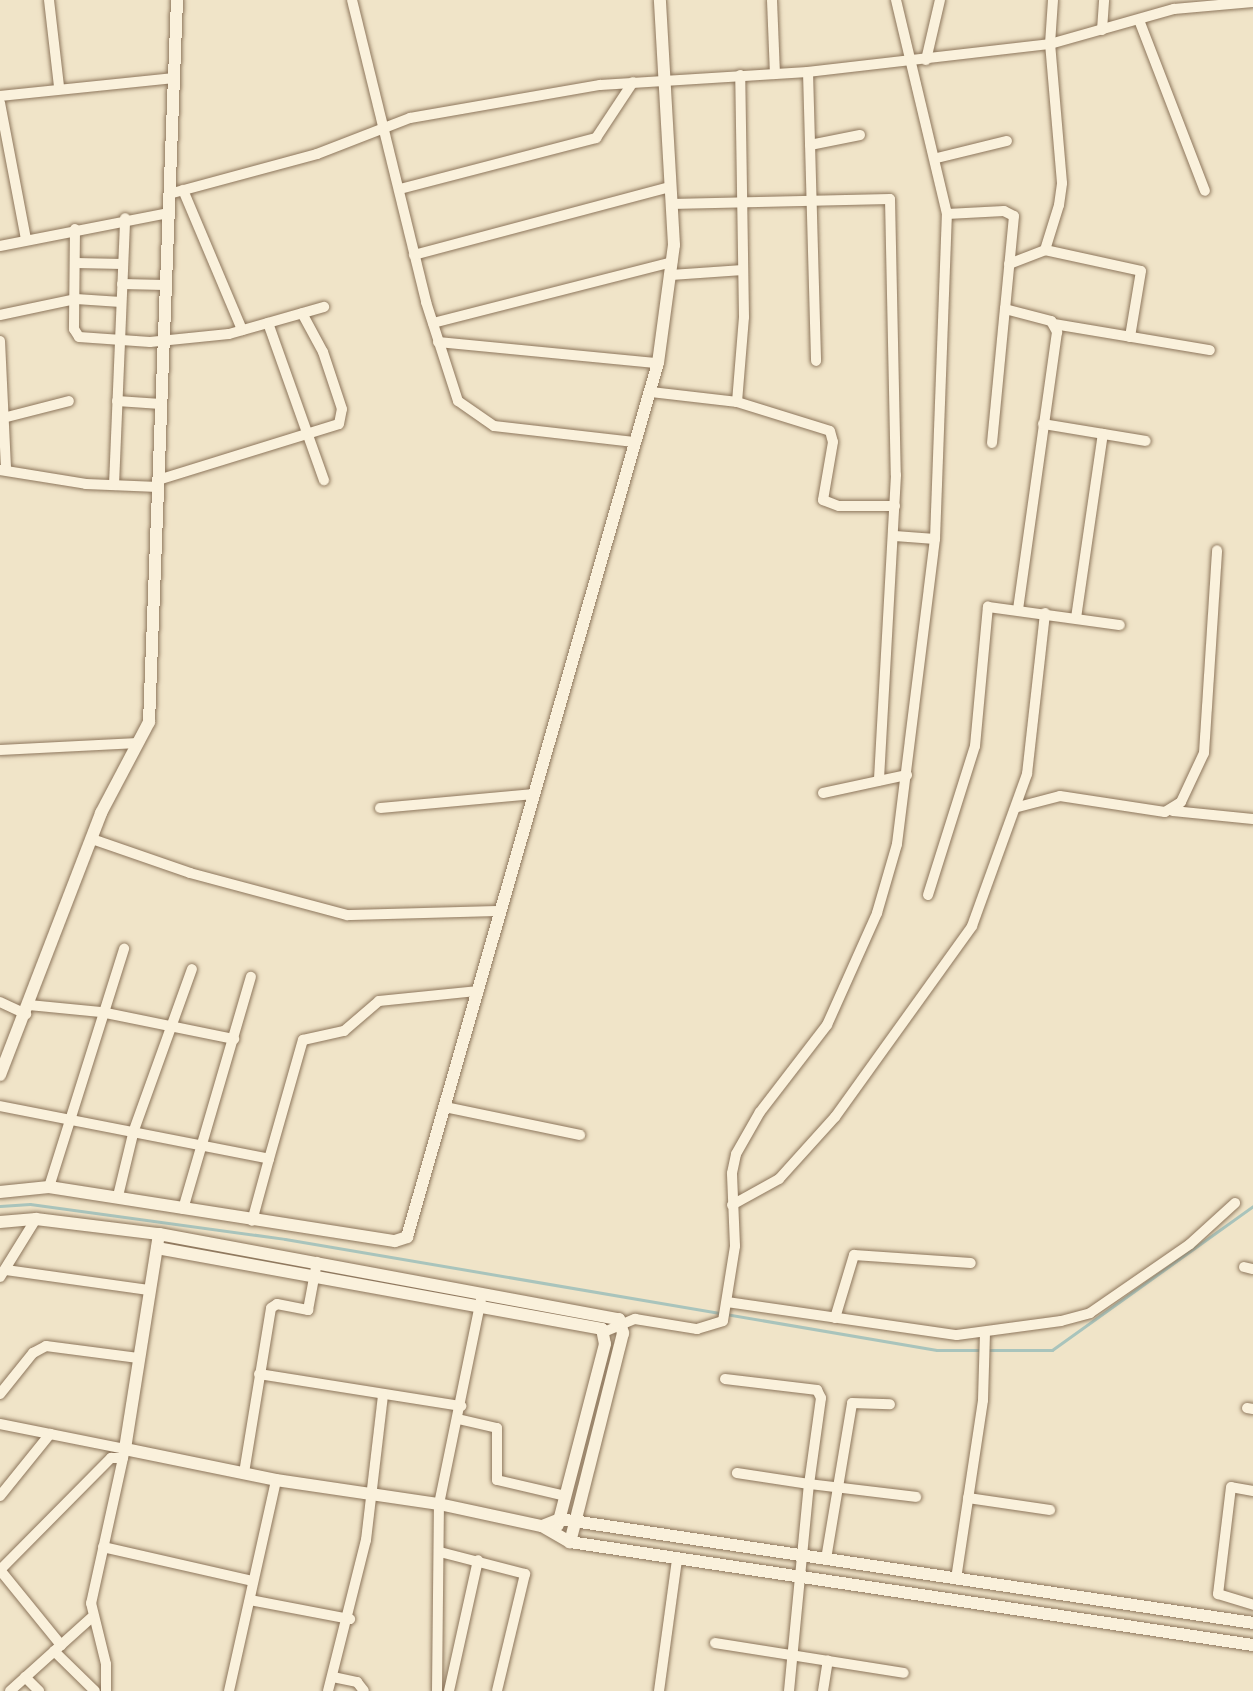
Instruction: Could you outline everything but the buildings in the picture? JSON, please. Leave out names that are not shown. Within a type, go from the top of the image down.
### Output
[{"type":"street","points":[[49,0],[59,87]]},
{"type":"street","points":[[0,1076],[28,1009],[92,839],[149,722],[177,0]]},
{"type":"street","points":[[352,0],[385,126],[414,255],[438,342],[458,401],[481,421],[634,442]]},
{"type":"street","points":[[0,1192],[49,1187],[118,1196],[252,1221],[403,1241],[445,1107],[658,363],[672,262],[660,0]]},
{"type":"street","points":[[772,0],[775,74]]},
{"type":"street","points":[[0,1222],[36,1219],[159,1233],[316,1269],[481,1299],[622,1322],[697,1329],[718,1326],[726,1310],[735,1246],[732,1173],[745,1135],[820,1038],[877,913],[897,844],[907,775],[935,539],[947,214],[937,158],[896,0]]},
{"type":"street","points":[[926,60],[940,0]]},
{"type":"street","points":[[1045,250],[1062,183],[1050,44],[1053,0]]},
{"type":"street","points":[[1102,30],[1104,0]]},
{"type":"street","points":[[169,194],[317,154],[385,126],[633,81],[808,72],[911,62],[1050,44],[1139,20],[1174,5],[1253,2]]},
{"type":"street","points":[[1139,20],[1205,190]]},
{"type":"street","points":[[808,72],[816,362]]},
{"type":"street","points":[[737,402],[743,270],[740,75]]},
{"type":"street","points":[[0,96],[59,87],[174,78]]},
{"type":"street","points":[[400,189],[596,138],[633,81]]},
{"type":"street","points":[[0,104],[26,239]]},
{"type":"street","points":[[810,145],[860,135]]},
{"type":"street","points":[[937,158],[1007,141]]},
{"type":"street","points":[[414,255],[670,187]]},
{"type":"street","points":[[183,190],[242,330]]},
{"type":"street","points":[[671,204],[890,199],[896,506],[879,781]]},
{"type":"street","points":[[0,246],[125,218],[168,213]]},
{"type":"street","points":[[947,214],[1011,214],[1015,222],[992,443]]},
{"type":"street","points":[[114,485],[125,218]]},
{"type":"street","points":[[75,229],[75,334],[120,340],[164,340],[242,330],[324,307]]},
{"type":"street","points":[[1009,264],[1045,250],[1141,271],[1130,337]]},
{"type":"street","points":[[433,323],[672,262]]},
{"type":"street","points":[[76,263],[123,264]]},
{"type":"street","points":[[671,275],[743,270]]},
{"type":"street","points":[[122,284],[165,285]]},
{"type":"street","points":[[0,315],[76,299],[121,302]]},
{"type":"street","points":[[1005,309],[1054,324],[1210,350]]},
{"type":"street","points":[[0,341],[3,470],[114,485],[158,484],[309,435],[343,418],[323,352],[302,313]]},
{"type":"street","points":[[268,323],[324,480]]},
{"type":"street","points":[[1018,609],[1054,324]]},
{"type":"street","points":[[438,342],[658,363]]},
{"type":"street","points":[[651,393],[737,402],[833,435],[823,500],[839,506],[896,506]]},
{"type":"street","points":[[3,418],[69,401]]},
{"type":"street","points":[[117,401],[161,404]]},
{"type":"street","points":[[1043,424],[1146,441]]},
{"type":"street","points":[[1076,618],[1103,434]]},
{"type":"street","points":[[895,536],[935,539]]},
{"type":"street","points":[[1173,811],[1204,753],[1217,550]]},
{"type":"street","points":[[928,895],[975,746],[987,611],[993,606],[1120,625]]},
{"type":"street","points":[[732,1205],[779,1179],[835,1117],[945,970],[972,926],[1018,807],[1027,774],[1045,613]]},
{"type":"street","points":[[0,750],[138,743]]},
{"type":"street","points":[[823,792],[907,775]]},
{"type":"street","points":[[380,808],[534,794]]},
{"type":"street","points":[[1018,807],[1060,796],[1253,819]]},
{"type":"street","points":[[92,839],[190,873],[347,915],[501,910]]},
{"type":"street","points":[[49,1187],[73,1117],[101,1012],[124,949]]},
{"type":"street","points":[[118,1196],[134,1130],[192,969]]},
{"type":"street","points":[[183,1209],[251,977]]},
{"type":"street","points":[[252,1221],[303,1040],[344,1031],[380,1001],[478,991]]},
{"type":"street","points":[[0,1002],[28,1009],[101,1012],[234,1039]]},
{"type":"street","points":[[0,1106],[73,1117],[269,1159]]},
{"type":"street","points":[[445,1107],[580,1135]]},
{"type":"street","points":[[726,1310],[835,1318],[985,1339],[1090,1313],[1190,1245],[1235,1203]]},
{"type":"street","points":[[36,1219],[3,1274],[149,1290]]},
{"type":"street","points":[[106,1691],[106,1664],[91,1618],[103,1547],[124,1453],[159,1233]]},
{"type":"street","points":[[157,1248],[316,1269]]},
{"type":"street","points":[[835,1318],[854,1255],[971,1263]]},
{"type":"street","points":[[244,1473],[271,1308],[276,1304],[308,1310],[316,1269]]},
{"type":"street","points":[[481,1299],[604,1332],[622,1322]]},
{"type":"street","points":[[437,1691],[439,1504],[481,1299]]},
{"type":"street","points":[[570,1542],[622,1322]]},
{"type":"street","points":[[556,1538],[604,1332]]},
{"type":"street","points":[[956,1579],[985,1363],[985,1339]]},
{"type":"street","points":[[0,1394],[33,1353],[46,1346],[138,1358]]},
{"type":"street","points":[[260,1374],[460,1406]]},
{"type":"street","points":[[724,1379],[817,1390],[821,1398],[799,1555],[794,1656],[789,1691]]},
{"type":"street","points":[[328,1691],[350,1619],[372,1494],[383,1395]]},
{"type":"street","points":[[826,1559],[852,1403],[890,1404]]},
{"type":"street","points":[[458,1419],[497,1428],[497,1480],[565,1496]]},
{"type":"street","points":[[0,1424],[124,1453],[276,1480],[439,1504],[542,1526],[556,1538],[570,1542],[1253,1645]]},
{"type":"street","points":[[0,1496],[50,1434]]},
{"type":"street","points":[[95,1691],[58,1648],[2,1564],[111,1458],[124,1453]]},
{"type":"street","points":[[736,1473],[916,1497]]},
{"type":"street","points":[[229,1691],[276,1480]]},
{"type":"street","points":[[1253,1491],[1231,1487],[1218,1594],[1253,1605]]},
{"type":"street","points":[[968,1498],[1050,1510]]},
{"type":"street","points":[[542,1526],[560,1520],[575,1522],[1253,1623]]},
{"type":"street","points":[[103,1547],[253,1581]]},
{"type":"street","points":[[440,1552],[525,1574],[497,1691]]},
{"type":"street","points":[[659,1691],[677,1559]]},
{"type":"street","points":[[449,1691],[477,1560]]},
{"type":"street","points":[[1045,1615],[1049,1593]]},
{"type":"street","points":[[250,1600],[350,1619]]},
{"type":"street","points":[[10,1691],[91,1618]]},
{"type":"street","points":[[715,1643],[904,1673]]},
{"type":"street","points":[[823,1691],[828,1660]]},
{"type":"street","points":[[25,1677],[39,1691]]},
{"type":"street","points":[[333,1677],[357,1682],[364,1691]]},
{"type":"waterway","points":[[0,1206],[30,1204],[285,1239],[937,1350],[1052,1350],[1253,1206]]}]
